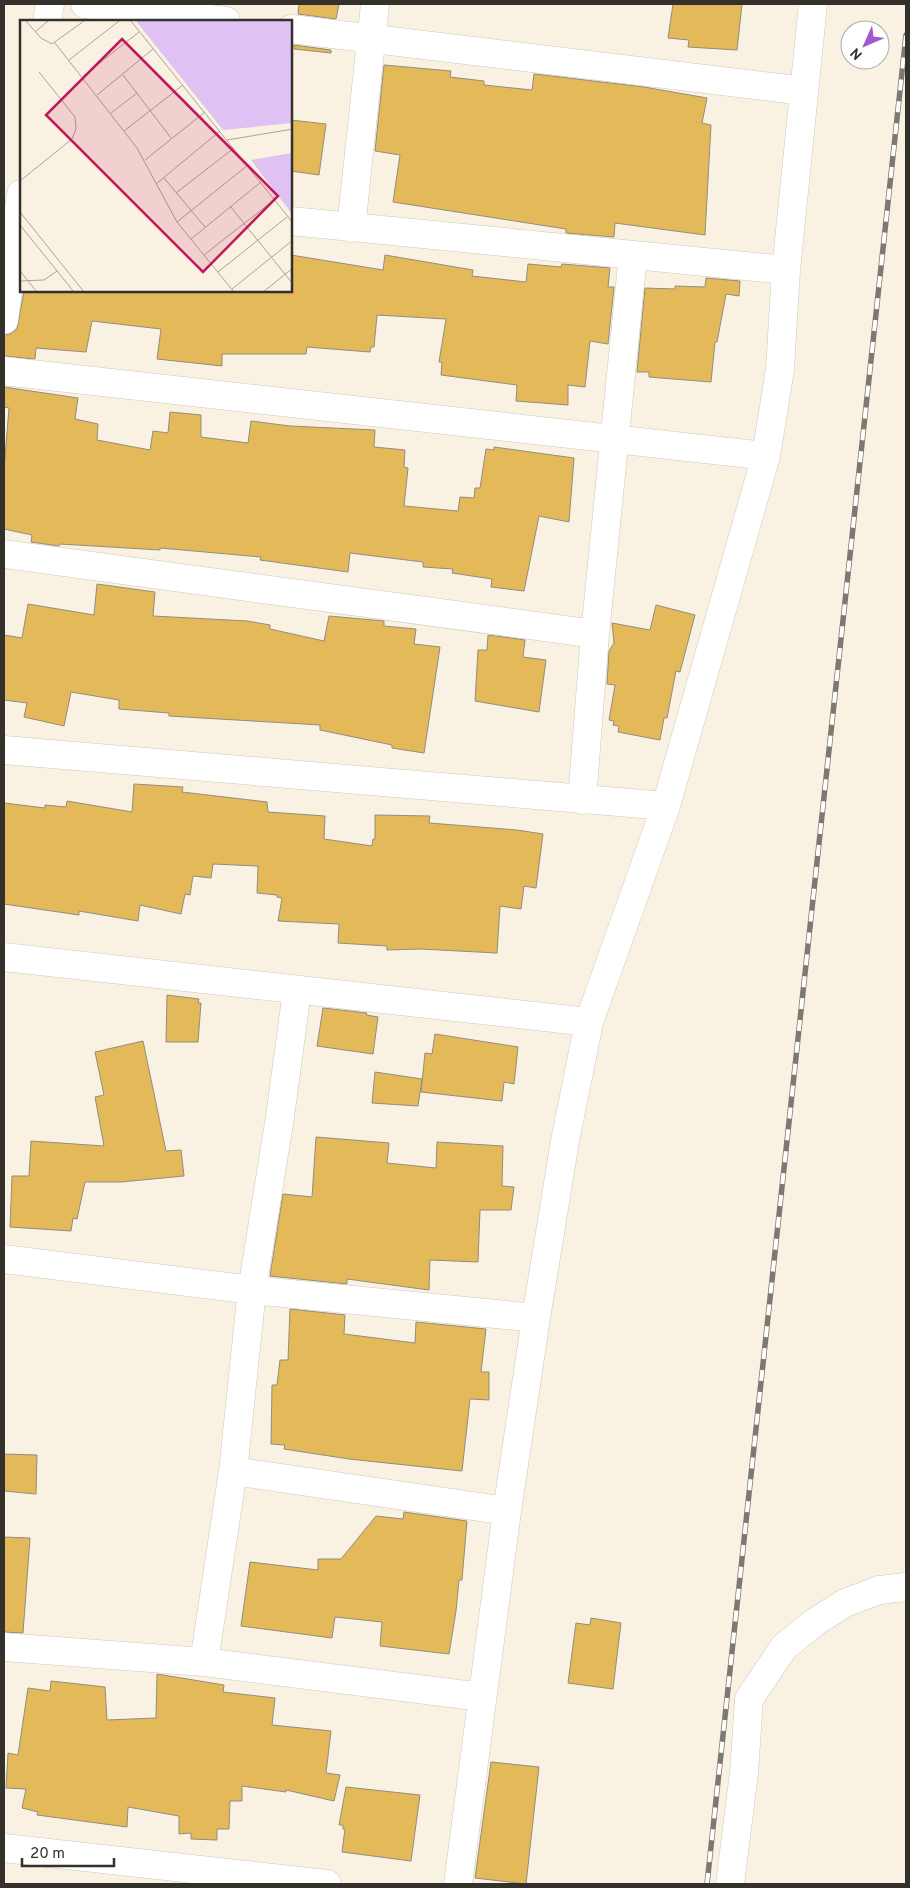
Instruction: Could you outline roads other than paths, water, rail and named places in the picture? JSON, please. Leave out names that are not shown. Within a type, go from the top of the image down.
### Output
[{"type":"street","points":[[47,20],[50,4]]},
{"type":"street","points":[[85,4],[218,20]]},
{"type":"street","points":[[351,228],[375,4]]},
{"type":"street","points":[[458,1884],[507,1511],[536,1318],[565,1141],[589,1022],[666,806],[766,456],[780,369],[786,270],[813,4]]},
{"type":"street","points":[[292,29],[804,91]]},
{"type":"street","points":[[4,320],[20,201]]},
{"type":"street","points":[[292,221],[786,270]]},
{"type":"street","points":[[582,800],[595,634],[632,255]]},
{"type":"street","points":[[4,371],[766,456]]},
{"type":"street","points":[[4,554],[595,634]]},
{"type":"street","points":[[4,750],[666,806]]},
{"type":"street","points":[[4,957],[589,1022]]},
{"type":"street","points":[[204,1662],[233,1471],[252,1290],[280,1116],[297,991]]},
{"type":"street","points":[[4,1260],[252,1290],[536,1318]]},
{"type":"street","points":[[233,1471],[507,1511]]},
{"type":"street","points":[[730,1884],[744,1773],[750,1699],[784,1647],[815,1622],[845,1603],[879,1590],[906,1586]]},
{"type":"street","points":[[4,1647],[204,1662],[482,1697]]},
{"type":"street","points":[[4,1848],[327,1884]]},
{"type":"railway","points":[[707,1884],[906,35]]}]
